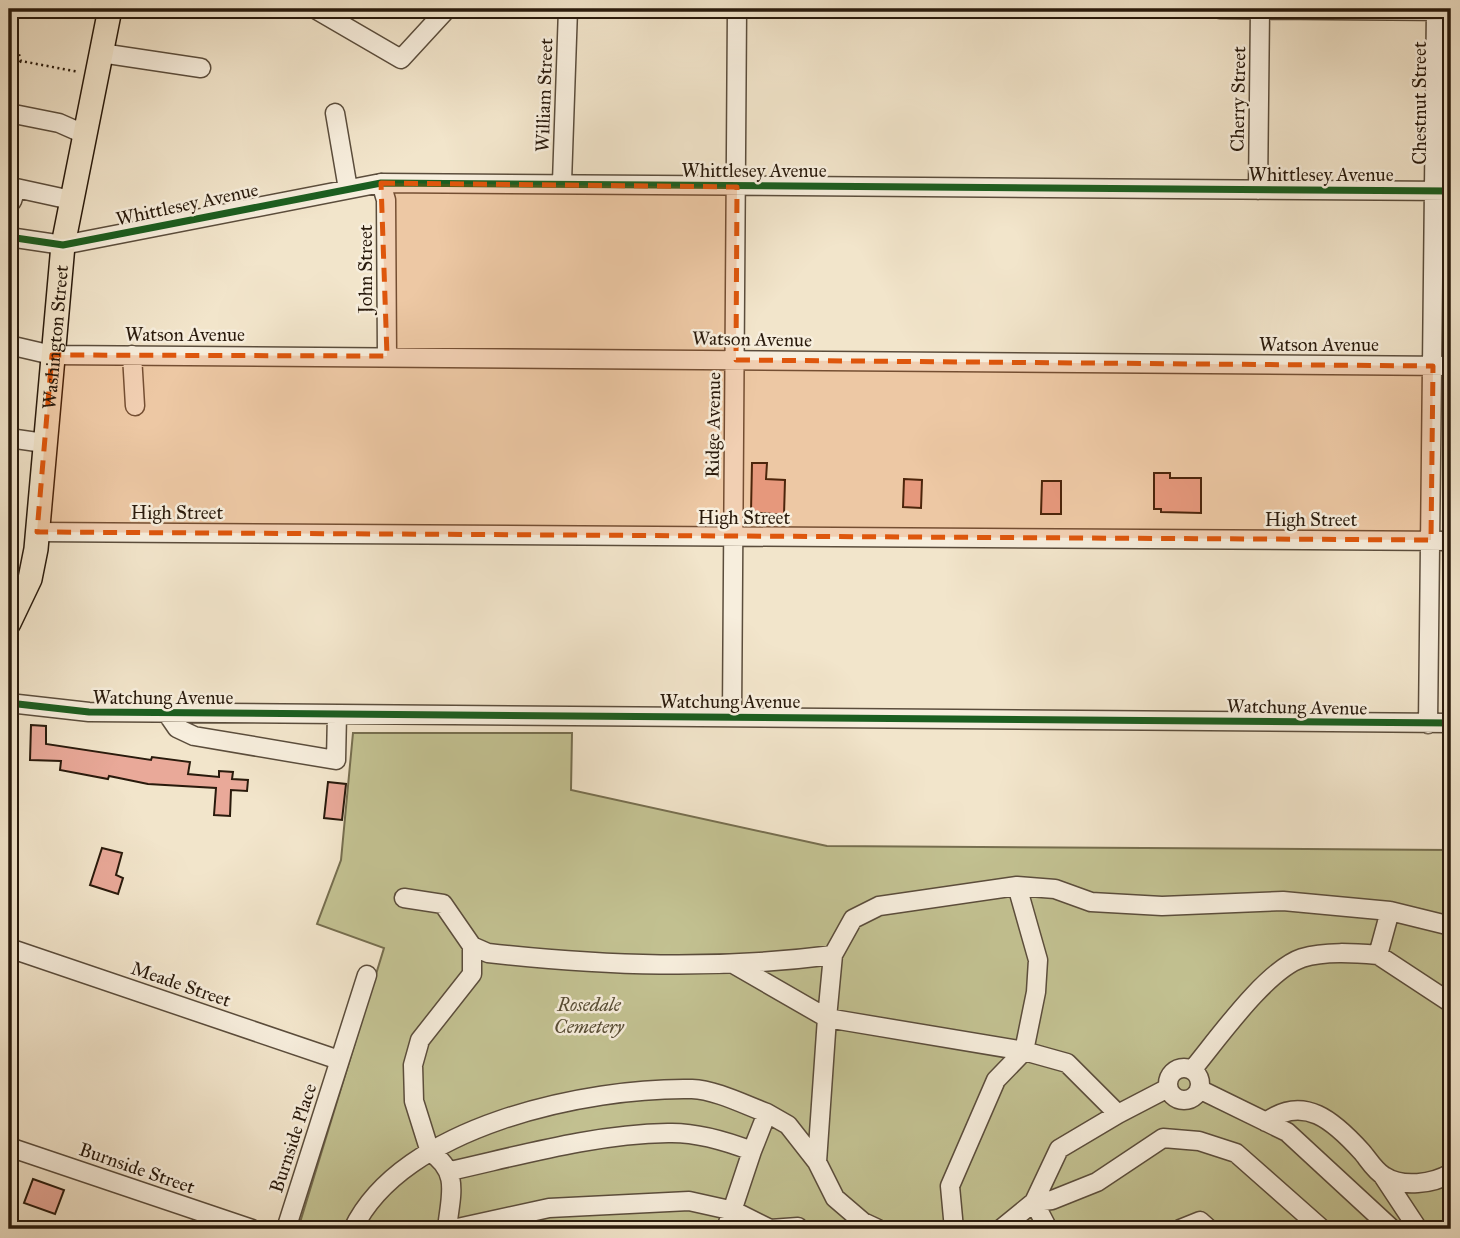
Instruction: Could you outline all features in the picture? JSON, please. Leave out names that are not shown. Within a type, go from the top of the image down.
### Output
[{"type":"main road","name":"Washington Street","points":[[9,623],[30,579],[37,532],[63,245],[110,9]]},
{"type":"street","points":[[315,9],[401,59],[447,9]]},
{"type":"street","name":"William Street","points":[[562,182],[568,9]]},
{"type":"street","name":"Ridge Avenue","points":[[732,717],[737,9]]},
{"type":"street","points":[[1220,9],[1441,10]]},
{"type":"street","name":"Cherry Street","points":[[1258,190],[1260,9]]},
{"type":"street","name":"Chestnut Street","points":[[1428,724],[1431,540],[1442,366],[1441,10]]},
{"type":"street","points":[[101,52],[201,68]]},
{"type":"street","points":[[9,113],[59,123],[84,134]]},
{"type":"street","points":[[335,114],[348,188]]},
{"type":"street","name":"Whittlesey Avenue","points":[[9,237],[63,245],[382,183],[562,182],[737,187],[1078,186],[1443,191]]},
{"type":"street","name":"John Street","points":[[382,183],[386,200],[387,356]]},
{"type":"street","points":[[9,200],[12,201],[16,188],[71,200]]},
{"type":"street","name":"Watson Avenue","points":[[9,345],[52,355],[1442,366]]},
{"type":"street","points":[[132,355],[135,406]]},
{"type":"street","points":[[9,438],[44,443]]},
{"type":"street","name":"High Street","points":[[37,532],[1451,541]]},
{"type":"street","name":"Watchung Avenue","points":[[9,702],[74,712],[1451,723]]},
{"type":"street","points":[[166,712],[177,728],[194,736],[336,760],[337,714]]},
{"type":"street","points":[[954,1229],[950,1186],[996,1080],[1024,1051],[1037,992],[1038,960],[1017,886]]},
{"type":"street","points":[[817,1163],[833,955],[853,919],[879,906],[1017,886],[1055,889],[1091,902],[1162,906],[1283,901],[1390,911],[1451,926]]},
{"type":"street","points":[[404,898],[443,904],[472,946],[488,953],[688,967],[833,955]]},
{"type":"street","points":[[1378,955],[1390,911]]},
{"type":"street","points":[[447,1229],[450,1171],[443,1161],[430,1152],[414,1101],[413,1065],[420,1040],[472,974],[472,946]]},
{"type":"street","name":"Meade Street","points":[[9,948],[340,1060]]},
{"type":"street","points":[[1192,1070],[1268,981],[1301,958],[1346,953],[1378,955],[1451,1003]]},
{"type":"street","points":[[735,965],[827,1018],[1024,1051],[1067,1063],[1118,1114]]},
{"type":"street","name":"Burnside Place","points":[[286,1229],[367,975]]},
{"type":"street","points":[[1177,1069],[1192,1070],[1199,1079],[1199,1089],[1192,1097],[1183,1100],[1174,1096],[1168,1088],[1169,1077],[1177,1069]]},
{"type":"street","points":[[1001,1229],[1034,1202],[1059,1149],[1168,1088]]},
{"type":"street","points":[[353,1229],[372,1199],[416,1159],[478,1128],[564,1101],[694,1089],[767,1113],[788,1125],[817,1163],[835,1198],[863,1222],[878,1229]]},
{"type":"street","points":[[1199,1089],[1287,1132],[1392,1229]]},
{"type":"street","points":[[1266,1122],[1282,1110],[1300,1108],[1318,1115],[1352,1141],[1383,1176],[1414,1222]]},
{"type":"street","points":[[726,1229],[767,1113]]},
{"type":"street","points":[[450,1171],[588,1142],[668,1133],[725,1141],[752,1151]]},
{"type":"street","points":[[1034,1202],[1052,1200],[1097,1182],[1163,1138],[1199,1141],[1236,1153],[1322,1229]]},
{"type":"street","name":"Burnside Street","points":[[9,1147],[252,1229]]},
{"type":"street","points":[[1383,1176],[1403,1184],[1427,1182],[1451,1173]]},
{"type":"street","points":[[1414,1222],[1427,1182]]},
{"type":"street","points":[[453,1229],[549,1208],[689,1201],[734,1211],[770,1229],[799,1227]]},
{"type":"street","points":[[1034,1202],[1048,1229]]},
{"type":"street","points":[[1180,1229],[1200,1222],[1209,1229]]},
{"type":"path","points":[[11,28],[21,61]]},
{"type":"path","points":[[21,61],[79,72]]},
{"type":"path","points":[[9,75],[21,61]]},
{"type":"highlighted area","points":[[381,183],[737,187],[736,360],[1433,366],[1431,540],[37,532],[52,355],[387,356]]},
{"type":"green space","name":"Rosedale Cemetery","points":[[353,733],[572,733],[571,790],[827,846],[1451,850],[1451,1229],[298,1229],[384,948],[317,924],[341,860]]},
{"type":"building","points":[[752,463],[767,463],[766,479],[785,480],[784,515],[751,512]]},
{"type":"building","points":[[1154,473],[1170,473],[1170,478],[1201,478],[1201,513],[1161,512],[1161,509],[1154,509]]},
{"type":"building","points":[[904,479],[922,480],[921,508],[903,507]]},
{"type":"building","points":[[1042,481],[1061,481],[1061,514],[1041,514]]},
{"type":"building","points":[[31,725],[46,726],[46,744],[151,760],[152,757],[190,762],[188,774],[219,777],[219,771],[233,772],[232,779],[248,780],[247,791],[231,790],[230,816],[214,815],[216,788],[148,784],[60,770],[61,761],[30,760]]},
{"type":"building","points":[[328,782],[346,784],[342,820],[324,818]]},
{"type":"building","points":[[102,848],[122,853],[116,875],[123,878],[118,894],[90,885]]},
{"type":"building","points":[[33,1179],[64,1190],[55,1214],[24,1203]]},
{"type":"cycle path","points":[[9,237],[63,245],[381,183],[1451,191]]},
{"type":"cycle path","points":[[9,703],[89,712],[1451,723]]}]
